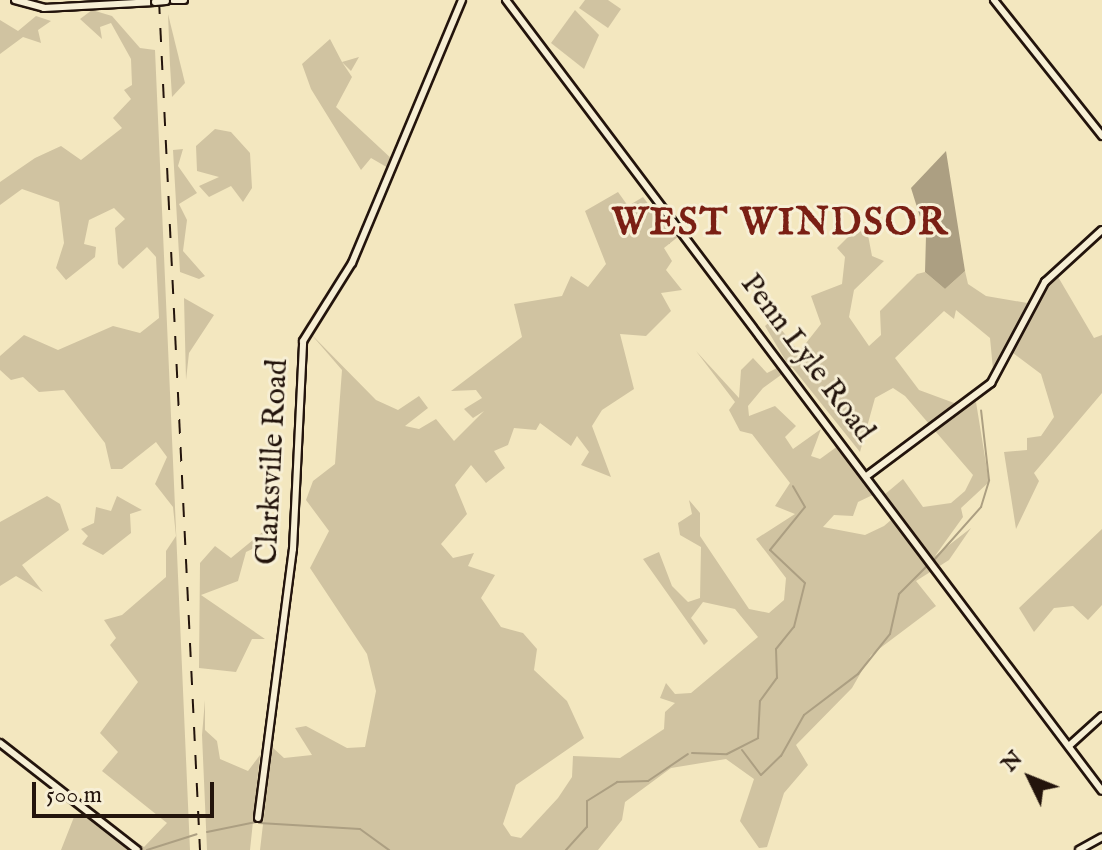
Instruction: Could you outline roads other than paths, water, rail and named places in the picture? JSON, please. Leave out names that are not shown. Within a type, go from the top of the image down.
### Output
[{"type":"street","points":[[15,0],[44,8],[184,0]]},
{"type":"street","name":"Clarksville Road","points":[[258,818],[293,549],[303,341],[352,263],[462,0]]},
{"type":"street","name":"Penn Lyle Road","points":[[506,0],[868,475],[1102,791]]},
{"type":"street","points":[[994,0],[1102,136]]},
{"type":"street","points":[[868,475],[991,383],[1049,275],[1102,230]]},
{"type":"street","points":[[1070,745],[1102,716]]},
{"type":"street","points":[[1,745],[137,850]]},
{"type":"street","points":[[1079,850],[1102,839]]},
{"type":"street","points":[[1086,850],[1102,839]]},
{"type":"waterway","points":[[934,560],[981,507],[989,480],[981,410]]},
{"type":"waterway","points":[[692,753],[727,754],[758,738],[760,701],[777,678],[776,649],[794,627],[805,583],[770,550],[805,507],[793,486]]},
{"type":"waterway","points":[[742,750],[761,775],[781,756],[804,715],[858,674],[890,634],[899,594],[929,564]]},
{"type":"waterway","points":[[566,850],[587,827],[587,801],[617,782],[648,781],[688,754]]},
{"type":"waterway","points":[[207,832],[256,822]]},
{"type":"waterway","points":[[259,823],[360,829],[389,850]]},
{"type":"waterway","points":[[147,850],[197,834]]},
{"type":"railway","points":[[159,0],[200,850]]},
{"type":"district","name":"WEST WINDSOR","points":[[780,225]]}]
